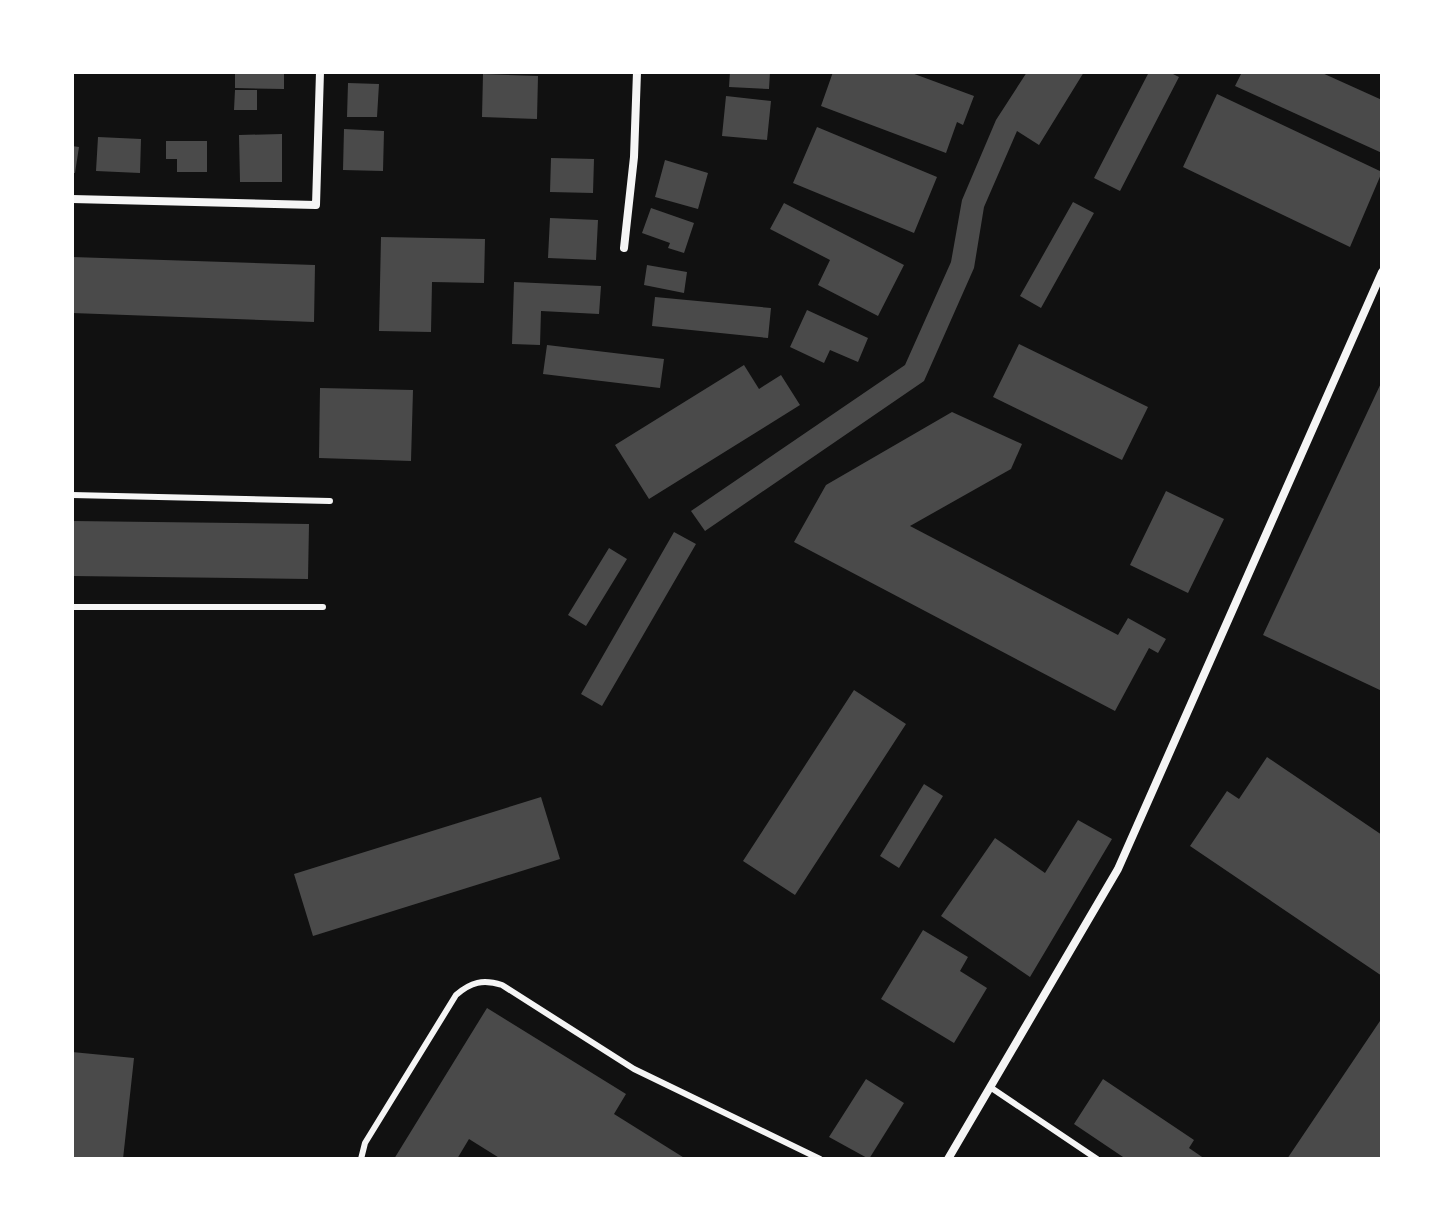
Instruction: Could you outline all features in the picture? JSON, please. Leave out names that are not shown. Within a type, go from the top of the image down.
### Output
[{"type":"street","points":[[72,199],[316,205],[320,72]]},
{"type":"street","points":[[624,248],[634,157],[637,72]]},
{"type":"street","points":[[948,1159],[1118,869],[1382,272]]},
{"type":"lane","points":[[72,495],[330,501]]},
{"type":"lane","points":[[72,607],[323,607]]},
{"type":"lane","points":[[361,1159],[365,1143],[456,995],[469,984],[488,980],[502,985],[634,1069],[820,1159]]},
{"type":"lane","points":[[990,1087],[1097,1159]]},
{"type":"building","points":[[235,72],[284,72],[284,89],[235,88]]},
{"type":"building","points":[[730,72],[770,72],[769,89],[729,87]]},
{"type":"building","points":[[833,72],[909,72],[974,96],[963,125],[957,122],[946,153],[821,106]]},
{"type":"building","points":[[1027,72],[1084,72],[1039,145],[1017,131],[984,207],[974,268],[924,381],[705,531],[691,511],[905,365],[951,262],[962,200],[996,120]]},
{"type":"building","points":[[1149,72],[1169,72],[1179,77],[1120,191],[1094,178]]},
{"type":"building","points":[[1242,72],[1320,72],[1382,100],[1382,153],[1235,86]]},
{"type":"building","points":[[483,74],[538,76],[537,119],[482,117]]},
{"type":"building","points":[[348,83],[379,84],[377,117],[347,117]]},
{"type":"building","points":[[235,90],[257,90],[257,110],[234,110]]},
{"type":"building","points":[[1217,94],[1382,172],[1350,247],[1183,167]]},
{"type":"building","points":[[726,96],[771,101],[767,140],[722,136]]},
{"type":"building","points":[[817,127],[937,177],[914,233],[793,183]]},
{"type":"building","points":[[344,129],[384,131],[383,171],[343,170]]},
{"type":"building","points":[[282,134],[282,182],[240,182],[239,135]]},
{"type":"building","points":[[98,137],[141,139],[140,173],[96,171]]},
{"type":"building","points":[[166,141],[207,141],[207,172],[177,172],[177,159],[166,159]]},
{"type":"building","points":[[72,146],[79,147],[75,173],[72,173]]},
{"type":"building","points":[[551,158],[594,159],[593,193],[550,192]]},
{"type":"building","points":[[665,160],[708,173],[698,209],[655,197]]},
{"type":"building","points":[[1073,202],[1094,213],[1041,308],[1020,296]]},
{"type":"building","points":[[784,203],[904,265],[878,316],[818,285],[830,260],[770,229]]},
{"type":"building","points":[[651,208],[694,223],[684,253],[668,248],[670,243],[642,233]]},
{"type":"building","points":[[550,218],[598,220],[596,260],[548,258]]},
{"type":"building","points":[[381,237],[485,239],[484,283],[432,282],[431,332],[379,331]]},
{"type":"building","points":[[72,257],[315,265],[314,322],[72,313]]},
{"type":"building","points":[[647,265],[687,272],[684,293],[644,285]]},
{"type":"building","points":[[514,282],[601,286],[599,314],[541,311],[540,345],[512,344]]},
{"type":"building","points":[[655,297],[771,308],[768,338],[652,326]]},
{"type":"building","points":[[807,310],[868,338],[858,362],[830,350],[824,363],[790,347]]},
{"type":"building","points":[[1019,344],[1148,407],[1122,460],[993,397]]},
{"type":"building","points":[[547,345],[664,359],[660,388],[543,374]]},
{"type":"building","points":[[744,365],[759,389],[781,375],[800,405],[649,499],[615,445]]},
{"type":"building","points":[[1382,381],[1382,691],[1263,635]]},
{"type":"building","points":[[320,388],[413,390],[411,461],[319,458]]},
{"type":"building","points":[[952,412],[1022,444],[1011,469],[910,526],[1118,635],[1128,618],[1166,639],[1158,653],[1149,648],[1115,711],[794,542],[826,485]]},
{"type":"building","points":[[1166,491],[1224,519],[1188,593],[1130,565]]},
{"type":"building","points":[[72,521],[309,524],[308,579],[72,576]]},
{"type":"building","points":[[674,532],[696,544],[602,706],[581,694]]},
{"type":"building","points":[[609,548],[627,559],[586,626],[568,615]]},
{"type":"building","points":[[854,690],[906,724],[795,895],[743,861]]},
{"type":"building","points":[[1267,757],[1382,835],[1382,976],[1190,846],[1227,791],[1239,799]]},
{"type":"building","points":[[924,784],[943,796],[899,868],[880,856]]},
{"type":"building","points":[[541,797],[560,859],[313,936],[294,874]]},
{"type":"building","points":[[1078,820],[1112,839],[1030,977],[941,916],[995,838],[1045,873]]},
{"type":"building","points":[[923,930],[968,957],[960,971],[987,988],[954,1043],[881,999]]},
{"type":"building","points":[[487,1008],[626,1094],[614,1114],[686,1159],[501,1159],[469,1139],[457,1159],[394,1159]]},
{"type":"building","points":[[1382,1018],[1382,1159],[1287,1159]]},
{"type":"building","points":[[72,1052],[134,1058],[123,1159],[72,1159]]},
{"type":"building","points":[[866,1079],[904,1103],[869,1159],[829,1137]]},
{"type":"building","points":[[1103,1079],[1194,1140],[1189,1148],[1205,1159],[1126,1159],[1074,1124]]}]
